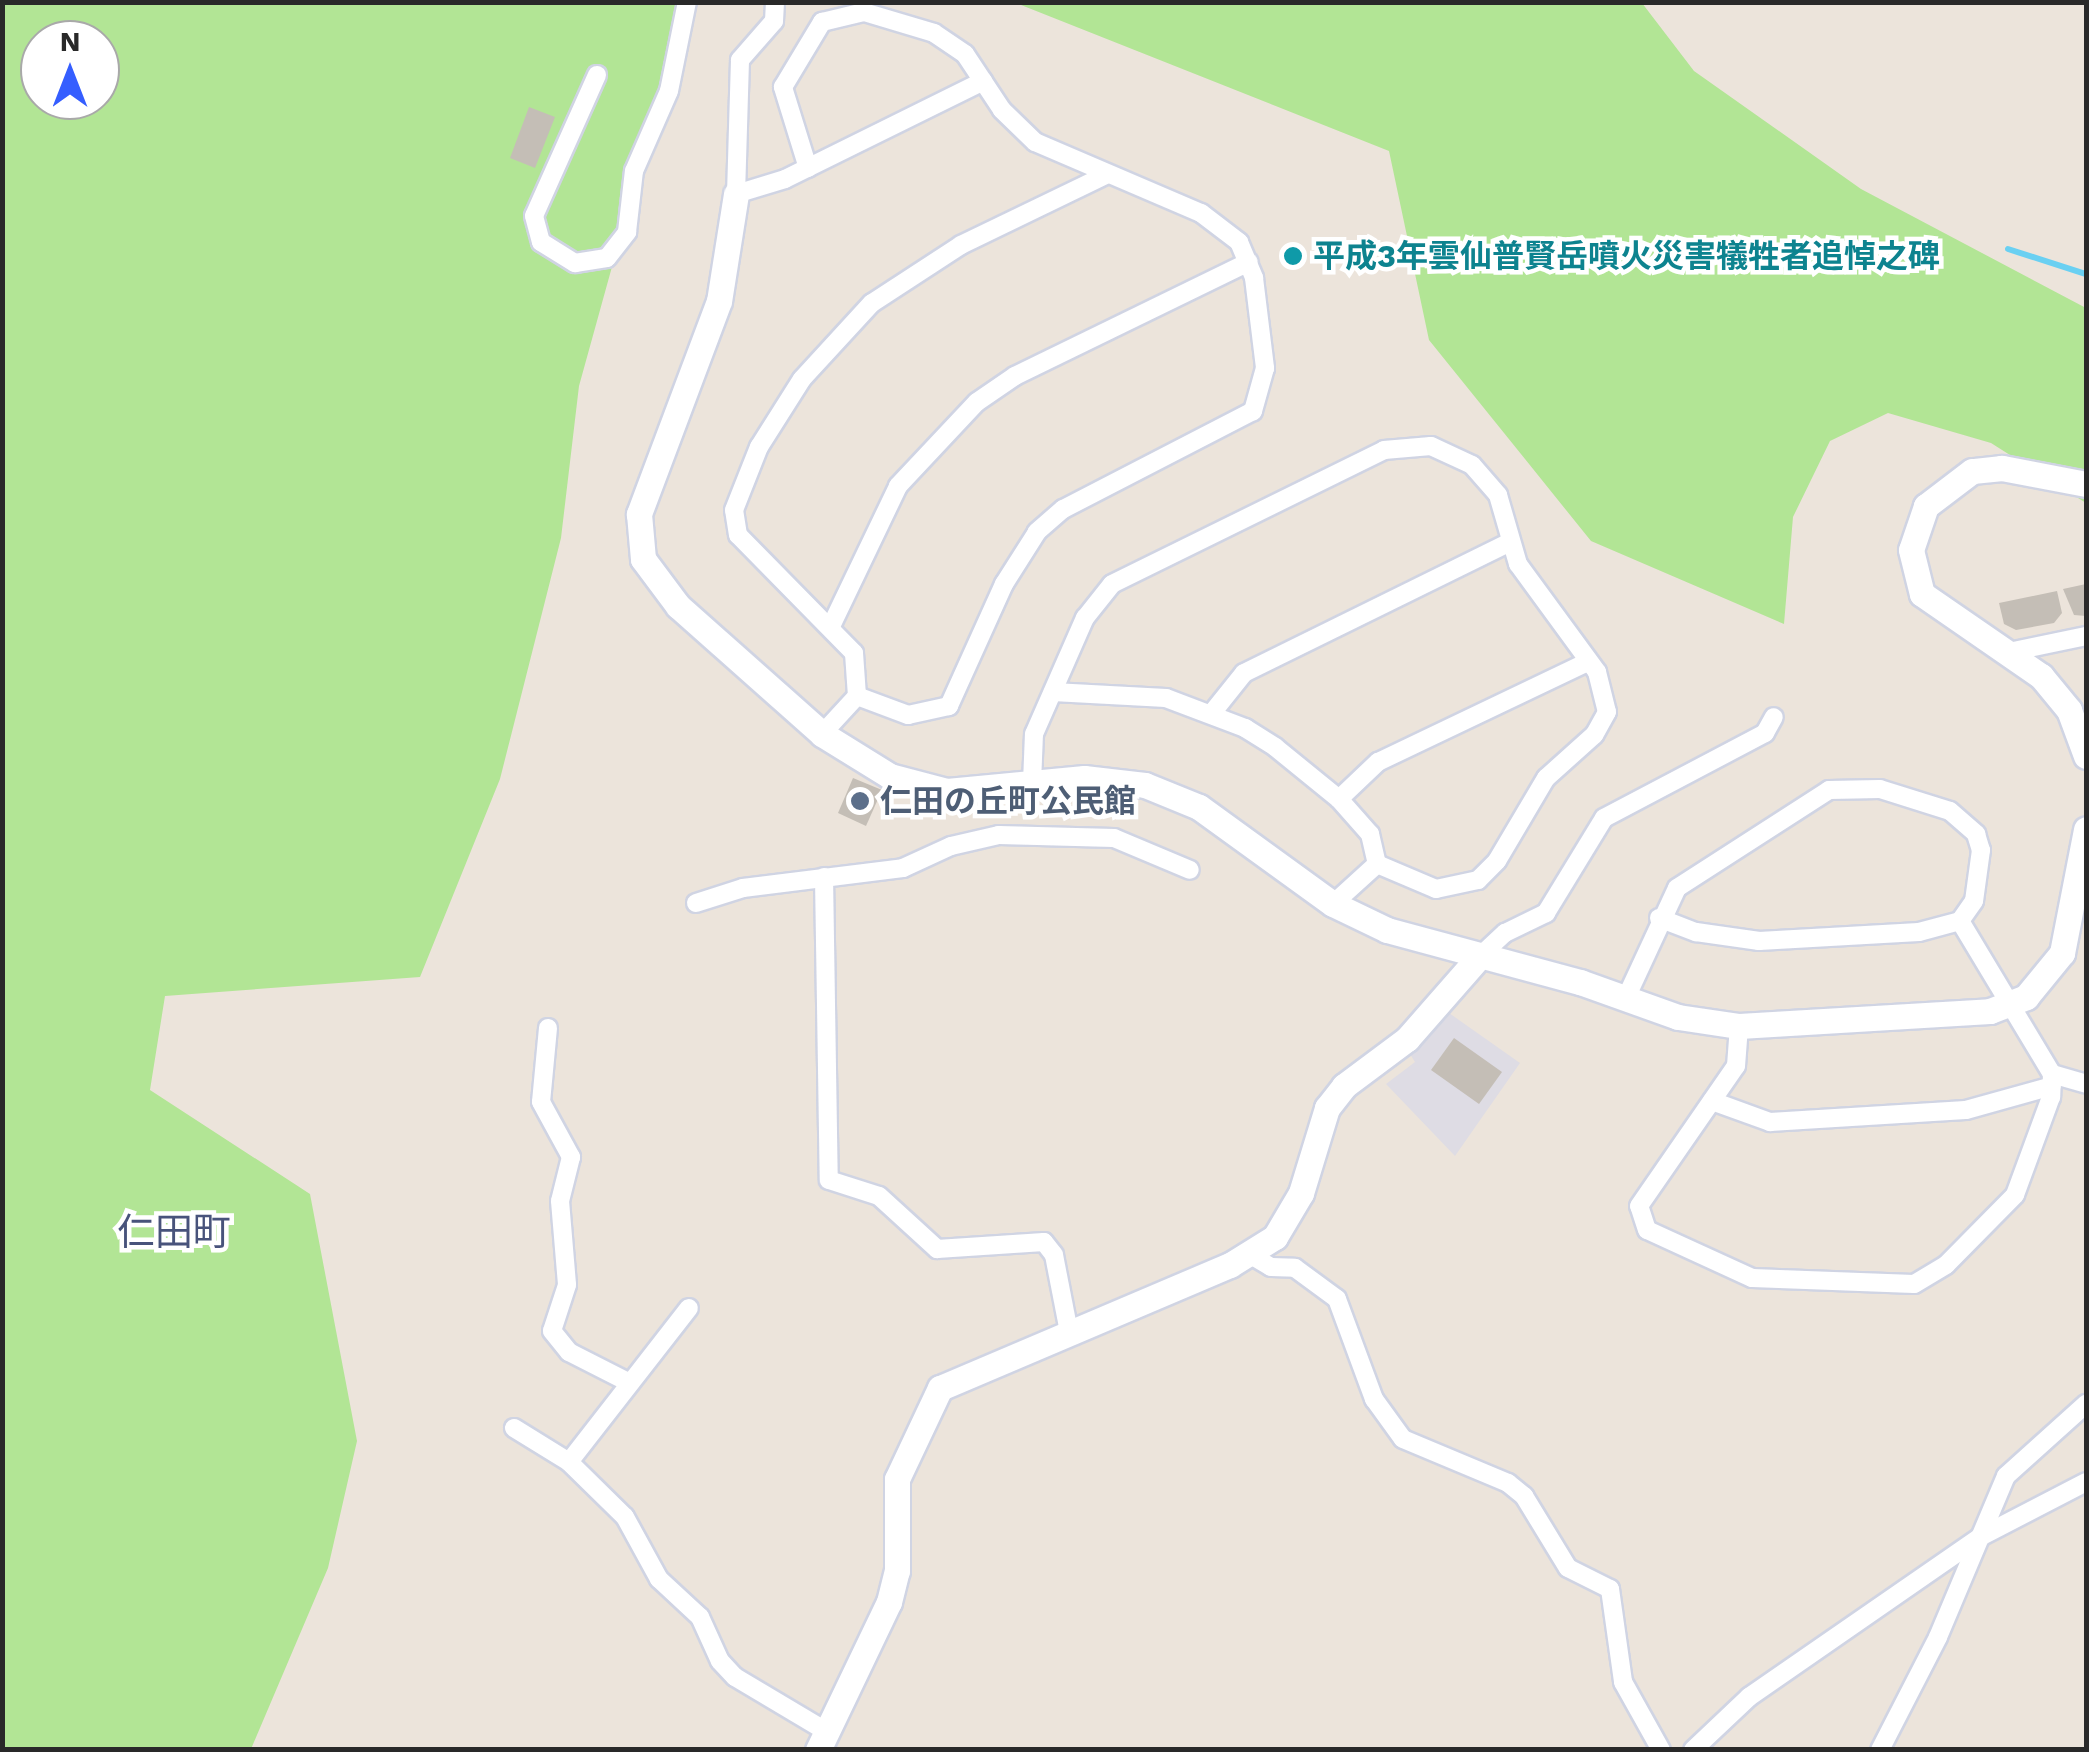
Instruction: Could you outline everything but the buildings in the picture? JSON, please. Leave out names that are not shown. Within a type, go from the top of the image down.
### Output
[{"type":"street","points":[[596,75],[534,216],[542,242],[575,263],[606,258],[626,232],[634,170],[668,91],[687,2]]},
{"type":"street","points":[[775,2],[774,21],[740,60],[736,194],[719,301],[643,500],[639,543],[657,585],[822,734],[862,762],[918,786],[978,792],[1032,783],[1116,780],[1173,794],[1237,830],[1333,904],[1387,930],[1626,998],[1678,1017],[1739,1026],[2010,1006],[2043,982],[2062,953],[2086,829]]},
{"type":"street","points":[[808,168],[783,87],[796,59],[834,14],[864,12],[934,33],[964,54],[1036,142],[1210,219],[1238,242],[1250,262],[1265,383],[1253,411],[1062,509],[1037,532],[1004,584],[949,706],[908,715],[857,696]]},
{"type":"street","points":[[736,194],[808,168],[983,81]]},
{"type":"street","points":[[822,734],[857,696],[854,653],[832,624],[744,546],[734,522],[738,496],[780,411],[838,336],[909,274],[1106,175]]},
{"type":"street","points":[[832,624],[898,486],[977,402],[1015,376],[1250,262]]},
{"type":"street","points":[[1032,783],[1031,746],[1052,692],[1094,604],[1122,576],[1384,450],[1431,446],[1472,465],[1498,495],[1510,542],[1538,599],[1605,686],[1601,725],[1546,778],[1489,872],[1465,886],[1436,888],[1377,864]]},
{"type":"street","points":[[2086,484],[1988,468],[1957,477],[1926,506],[1911,550],[1922,594],[2009,652],[2078,708],[2086,756]]},
{"type":"street","points":[[1212,713],[1244,673],[1510,542]]},
{"type":"street","points":[[2009,652],[2086,636]]},
{"type":"street","points":[[1340,799],[1378,762],[1588,662]]},
{"type":"street","points":[[1052,692],[1138,692],[1212,713],[1275,747],[1340,799],[1370,834],[1377,864]]},
{"type":"street","points":[[514,1428],[569,1462],[637,1532],[658,1580],[700,1616],[720,1661],[735,1678],[823,1741],[889,1602],[897,1571],[897,1479],[931,1398],[950,1381],[1252,1255],[1290,1218],[1327,1108],[1344,1086],[1407,1039],[1505,933],[1546,913],[1604,818],[1765,733],[1774,717]]},
{"type":"street","points":[[1626,998],[1659,918],[1689,877],[1829,790],[1863,786],[1950,812],[1976,834],[1978,881],[1960,921]]},
{"type":"street","points":[[696,903],[742,888],[903,868],[950,846],[998,835],[1114,838],[1190,870]]},
{"type":"street","points":[[1333,904],[1377,864]]},
{"type":"street","points":[[824,877],[829,1180],[878,1196],[937,1249],[1044,1242],[1054,1256],[1068,1332]]},
{"type":"street","points":[[1659,918],[1696,932],[1759,941],[1919,932],[1960,921]]},
{"type":"street","points":[[1739,1026],[1736,1066],[1639,1206],[1647,1230],[1752,1278],[1896,1286],[1931,1276],[2015,1195],[2052,1080],[1960,921]]},
{"type":"street","points":[[548,1028],[541,1102],[570,1157],[560,1201],[567,1284],[552,1331],[569,1352],[626,1381]]},
{"type":"street","points":[[1712,1101],[1770,1122],[1966,1110],[2052,1080],[2086,1084]]},
{"type":"street","points":[[1252,1255],[1271,1266],[1296,1268],[1337,1299],[1374,1400],[1403,1440],[1508,1483],[1524,1496],[1568,1568],[1610,1589],[1623,1682],[1661,1750]]},
{"type":"street","points":[[569,1462],[626,1381],[665,1344],[689,1308]]},
{"type":"street","points":[[1880,1750],[2014,1464],[2086,1404]]},
{"type":"street","points":[[1693,1750],[1749,1698],[1980,1538],[2086,1482]]},
{"type":"shaded area","points":[[1449,1013],[1520,1063],[1455,1156],[1386,1084],[1415,1062],[1410,1054]]},
{"type":"green space","points":[[3,3],[685,3],[579,386],[561,538],[500,779],[420,977],[165,996],[150,1090],[310,1194],[357,1441],[328,1568],[251,1749],[3,1750]]},
{"type":"green space","points":[[1016,3],[1642,3],[1694,71],[1861,189],[2086,308],[2086,503],[1991,443],[1888,413],[1830,441],[1793,517],[1784,624],[1591,541],[1429,340],[1389,151]]},
{"type":"waterway","points":[[2008,249],[2086,274]]},
{"type":"place","name":"平成3年雲仙普賢岳噴火災害犠牲者追悼之碑","points":[[1293,256]]},
{"type":"place","name":"仁田の丘町公民館","points":[[860,801]]},
{"type":"district","name":"仁田町","points":[[174,1233]]}]
